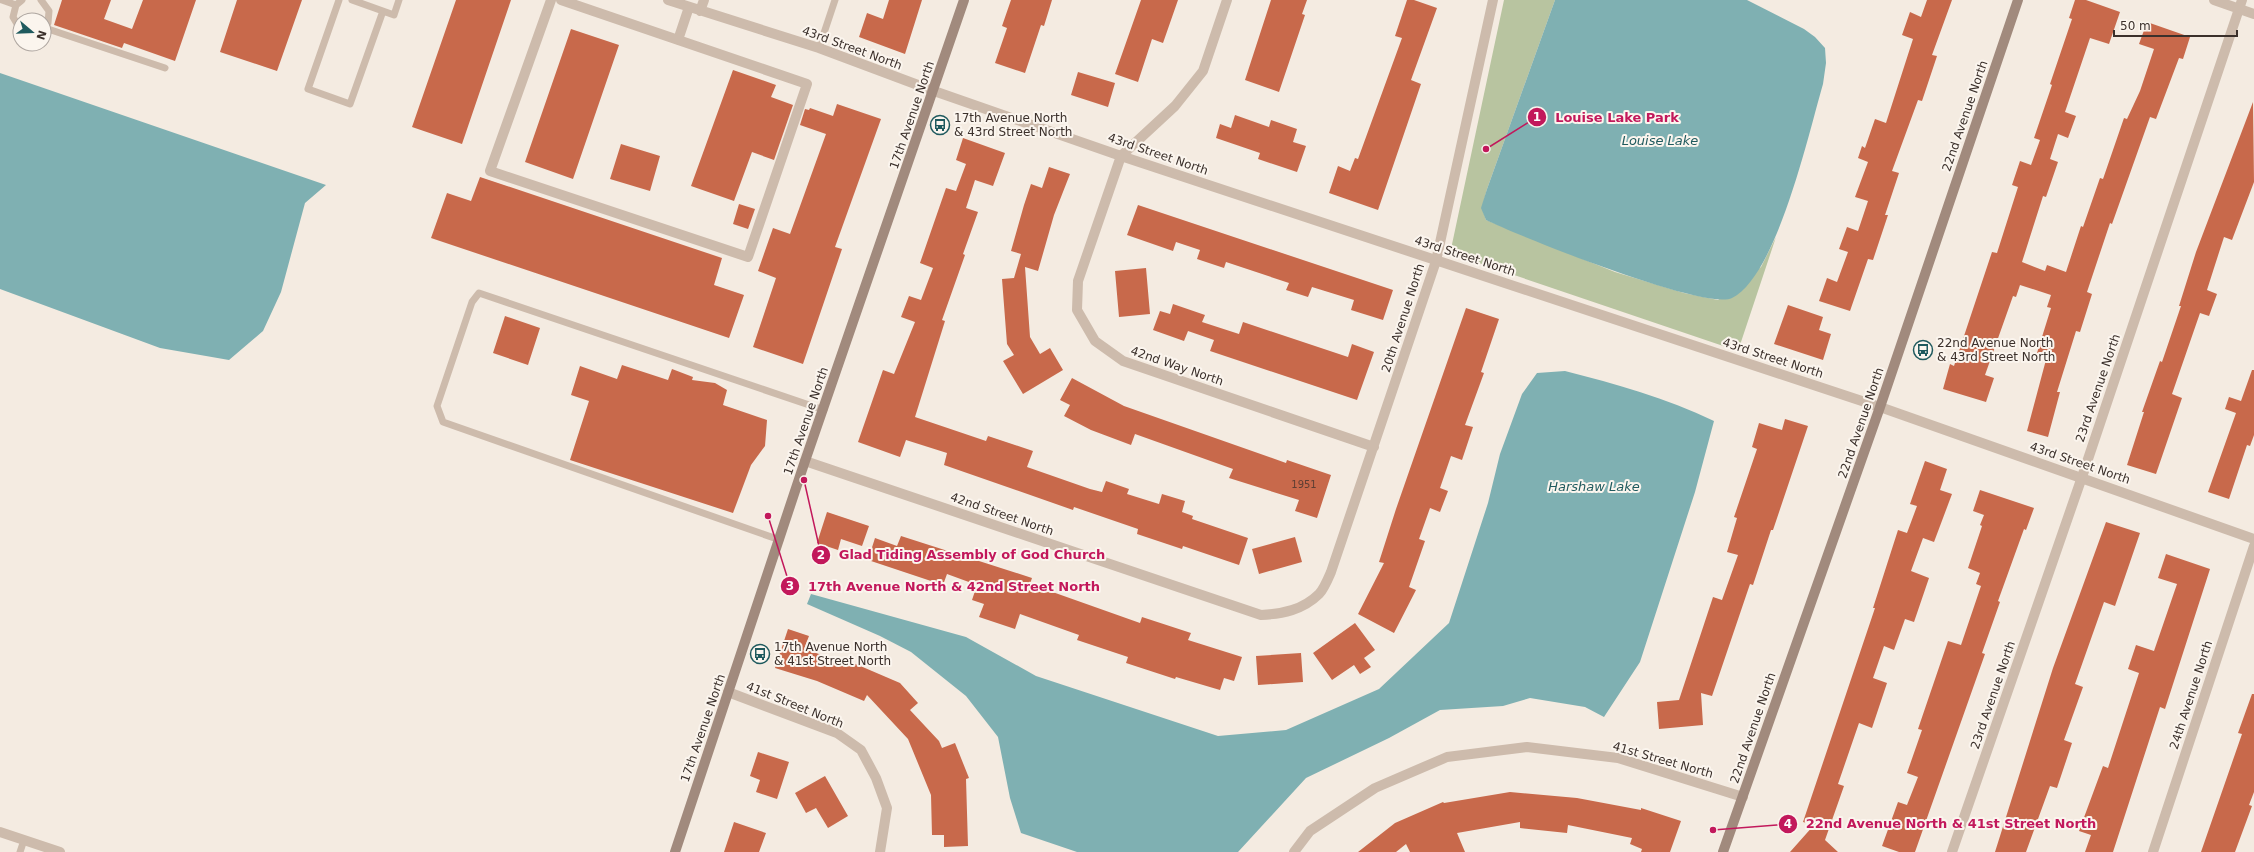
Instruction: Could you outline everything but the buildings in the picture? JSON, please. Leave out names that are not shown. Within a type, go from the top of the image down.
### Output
[{"type":"street","points":[[551,0],[490,171],[748,257],[807,84],[561,0]]},
{"type":"street","name":"43rd Street North","points":[[668,0],[819,48],[934,91],[1121,156],[1880,407],[2082,477],[2254,539]]},
{"type":"street","points":[[700,11],[704,0]]},
{"type":"street","name":"17th Avenue North","points":[[675,852],[780,540],[805,461],[824,410],[964,0]]},
{"type":"street","points":[[1121,156],[1175,106],[1203,71],[1227,0]]},
{"type":"street","name":"20th Avenue North","points":[[1304,605],[1320,594],[1331,572],[1436,260],[1493,0]]},
{"type":"street","name":"22nd Avenue North","points":[[1723,852],[1880,407],[2018,0]]},
{"type":"street","points":[[2214,0],[2241,4],[2254,14]]},
{"type":"street","name":"23rd Avenue North","points":[[1952,852],[2082,477],[2241,4]]},
{"type":"street","points":[[678,40],[689,7]]},
{"type":"street","name":"42nd Way North","points":[[1121,156],[1078,281],[1077,310],[1095,341],[1123,361],[1374,446]]},
{"type":"street","name":"42nd Street North","points":[[805,461],[1261,615],[1284,614],[1304,605]]},
{"type":"street","name":"24th Avenue North","points":[[2153,852],[2254,546]]},
{"type":"street","name":"41st Street North","points":[[728,692],[837,733],[861,750],[876,778],[887,808],[880,852]]},
{"type":"street","name":"41st Street North","points":[[1294,852],[1310,831],[1375,788],[1447,757],[1527,748],[1618,758],[1743,797]]},
{"type":"street","points":[[0,832],[60,852]]},
{"type":"lane","points":[[2,0],[19,2],[16,12]]},
{"type":"lane","points":[[41,0],[49,12]]},
{"type":"lane","points":[[339,0],[308,90],[350,104],[383,11]]},
{"type":"lane","points":[[352,0],[394,14],[399,0]]},
{"type":"lane","points":[[819,48],[835,0]]},
{"type":"lane","points":[[52,31],[165,68]]},
{"type":"lane","points":[[780,540],[443,422],[437,406],[472,302],[479,293],[824,410]]},
{"type":"lane","points":[[20,852],[24,840]]},
{"type":"green space","points":[[1504,0],[1555,0],[1487,189],[1482,208],[1486,220],[1615,272],[1684,293],[1718,300],[1761,267],[1776,237],[1738,351],[1461,257],[1451,249]]},
{"type":"water","name":"Louise Lake","points":[[1555,0],[1747,0],[1804,29],[1815,37],[1825,48],[1826,63],[1823,84],[1789,201],[1777,233],[1763,262],[1748,284],[1732,298],[1715,299],[1687,294],[1651,283],[1571,255],[1486,220],[1481,208]]},
{"type":"water","points":[[0,73],[326,185],[305,203],[281,292],[263,331],[229,360],[160,348],[0,289]]},
{"type":"water","name":"Harshaw Lake","points":[[1565,371],[1641,392],[1678,405],[1714,421],[1695,492],[1640,662],[1604,717],[1585,707],[1530,698],[1503,706],[1440,710],[1389,738],[1306,778],[1238,852],[1077,852],[1021,833],[1010,798],[998,737],[966,696],[911,652],[880,636],[807,604],[811,594],[966,637],[1036,676],[1218,736],[1286,730],[1379,689],[1449,623],[1488,503],[1500,454],[1522,394],[1537,373]]},
{"type":"place","name":"17th Avenue North & 43rd Street North","points":[[940,125]]},
{"type":"place","name":"Louise Lake Park","points":[[1486,149]]},
{"type":"place","name":"22nd Avenue North & 43rd Street North","points":[[1923,350]]},
{"type":"place","name":"Glad Tiding Assembly of God Church","points":[[804,480]]},
{"type":"place","name":"17th Avenue North & 42nd Street North","points":[[768,516]]},
{"type":"place","name":"17th Avenue North & 41st Street North","points":[[760,654]]},
{"type":"place","name":"22nd Avenue North & 41st Street North","points":[[1713,830]]}]
